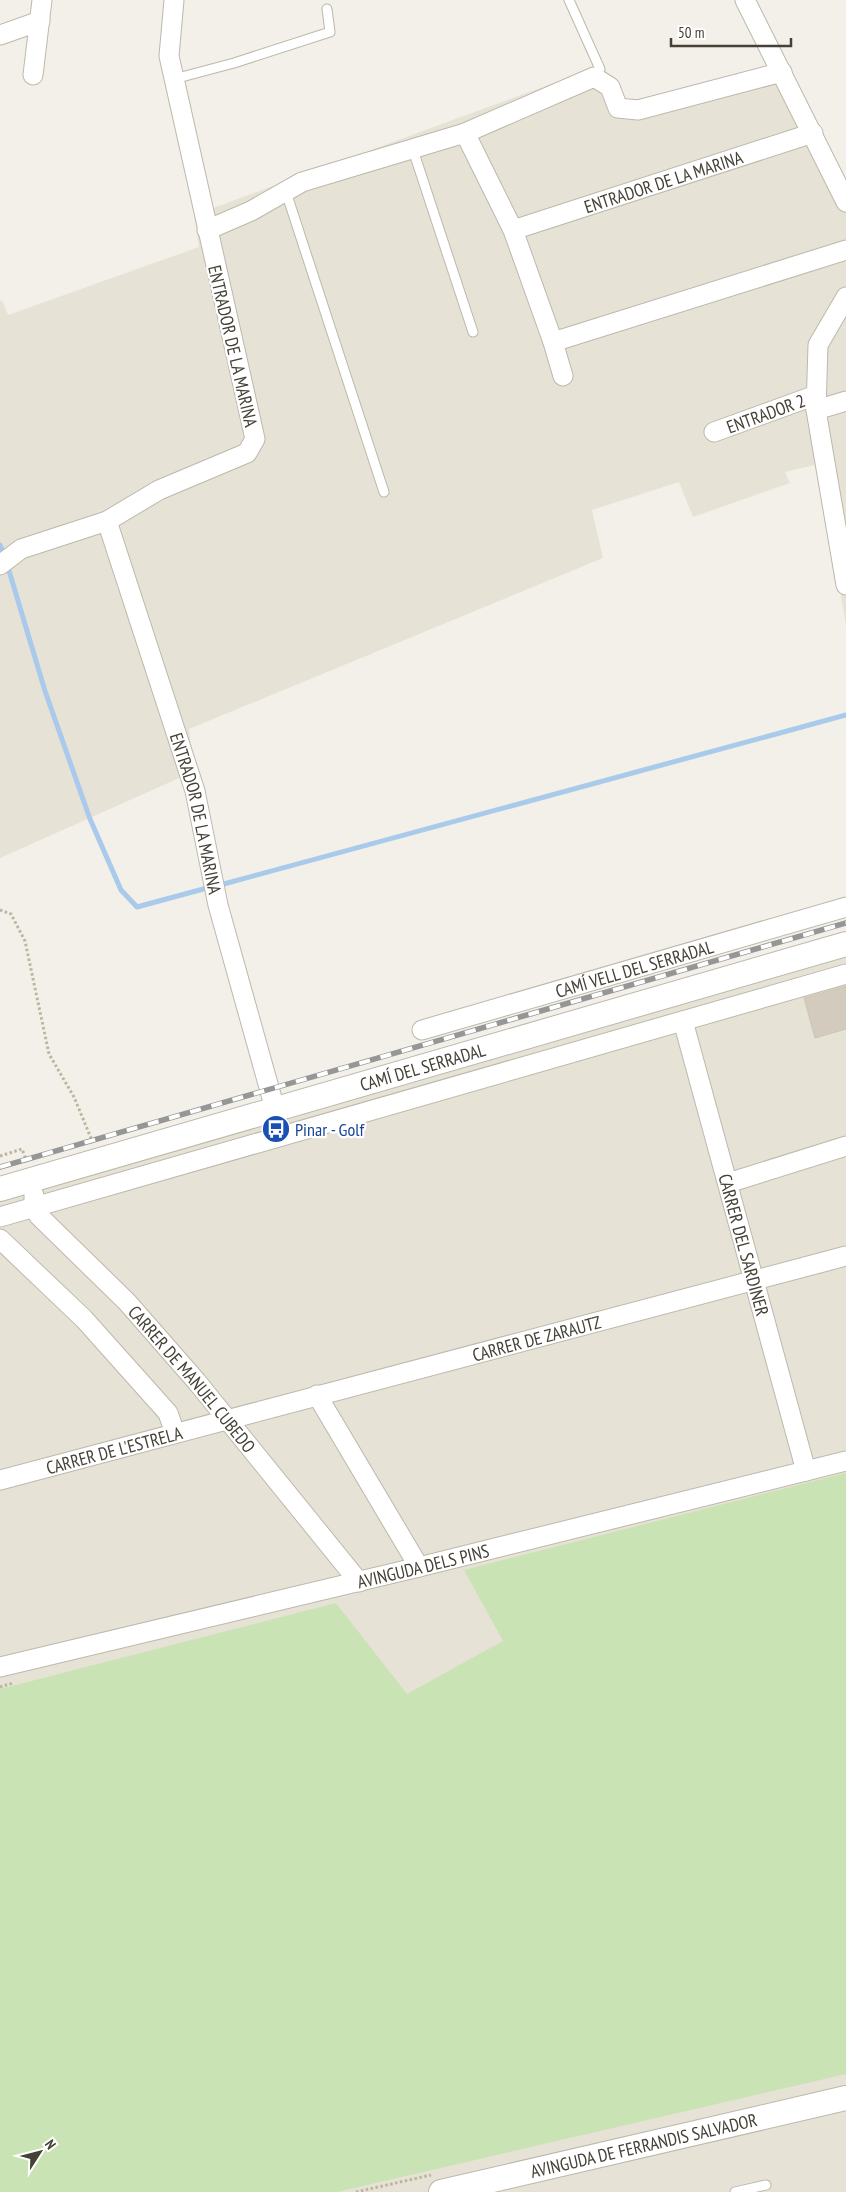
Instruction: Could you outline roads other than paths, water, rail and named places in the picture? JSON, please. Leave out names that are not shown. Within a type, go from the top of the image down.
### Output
[{"type":"street","points":[[33,75],[42,0]]},
{"type":"street","name":"ENTRADOR DE LA MARINA","points":[[0,565],[21,549],[107,521],[159,490],[247,453],[255,439],[169,56],[174,0]]},
{"type":"street","points":[[745,0],[846,202]]},
{"type":"street","points":[[0,35],[40,21]]},
{"type":"street","points":[[207,230],[251,211],[302,182],[465,133],[594,77],[610,86],[618,108],[638,110],[782,72]]},
{"type":"street","points":[[465,133],[513,230],[553,342],[563,376]]},
{"type":"street","name":"ENTRADOR DE LA MARINA","points":[[513,230],[813,133]]},
{"type":"street","points":[[553,342],[846,250]]},
{"type":"street","points":[[846,297],[818,345],[816,403],[846,585]]},
{"type":"street","name":"ENTRADOR 2","points":[[714,432],[816,403],[846,401]]},
{"type":"street","name":"ENTRADOR DE LA MARINA","points":[[107,521],[195,791],[218,905],[275,1110]]},
{"type":"street","name":"CAMÍ VELL DEL SERRADAL","points":[[422,1030],[846,906]]},
{"type":"street","name":"CAMÍ DEL SERRADAL","points":[[0,1189],[846,944]]},
{"type":"street","name":"CAMÍ DEL SERRADAL","points":[[0,1217],[846,974]]},
{"type":"street","name":"CARRER DEL SARDINER","points":[[683,1020],[806,1471]]},
{"type":"street","points":[[728,1183],[846,1146]]},
{"type":"street","points":[[33,1179],[34,1207]]},
{"type":"street","name":"CARRER DE MANUEL CUBEDO","points":[[34,1207],[39,1216],[127,1302],[197,1382],[359,1582]]},
{"type":"street","points":[[0,1239],[84,1319],[168,1413],[176,1433]]},
{"type":"street","name":"CARRER DE ZARAUTZ","points":[[226,1420],[846,1256]]},
{"type":"street","points":[[317,1395],[419,1567]]},
{"type":"street","name":"CARRER DE L'ESTRELA","points":[[0,1480],[226,1420]]},
{"type":"street","name":"AVINGUDA DELS PINS","points":[[0,1667],[359,1582],[846,1461]]},
{"type":"street","name":"AVINGUDA DE FERRANDIS SALVADOR","points":[[441,2192],[470,2189],[846,2098]]},
{"type":"lane","points":[[569,0],[600,69],[594,77]]},
{"type":"lane","points":[[174,78],[234,63],[330,32],[327,9]]},
{"type":"lane","points":[[412,148],[473,332]]},
{"type":"lane","points":[[286,192],[384,492]]},
{"type":"lane","points":[[735,2192],[766,2185]]},
{"type":"waterway","points":[[0,545],[4,555]]},
{"type":"waterway","points":[[7,564],[45,691],[90,819],[121,890],[137,907],[207,888]]},
{"type":"waterway","points":[[220,885],[846,715]]},
{"type":"railway","points":[[0,1167],[846,923]]},
{"type":"place","name":"Pinar - Golf","points":[[276,1129]]}]
